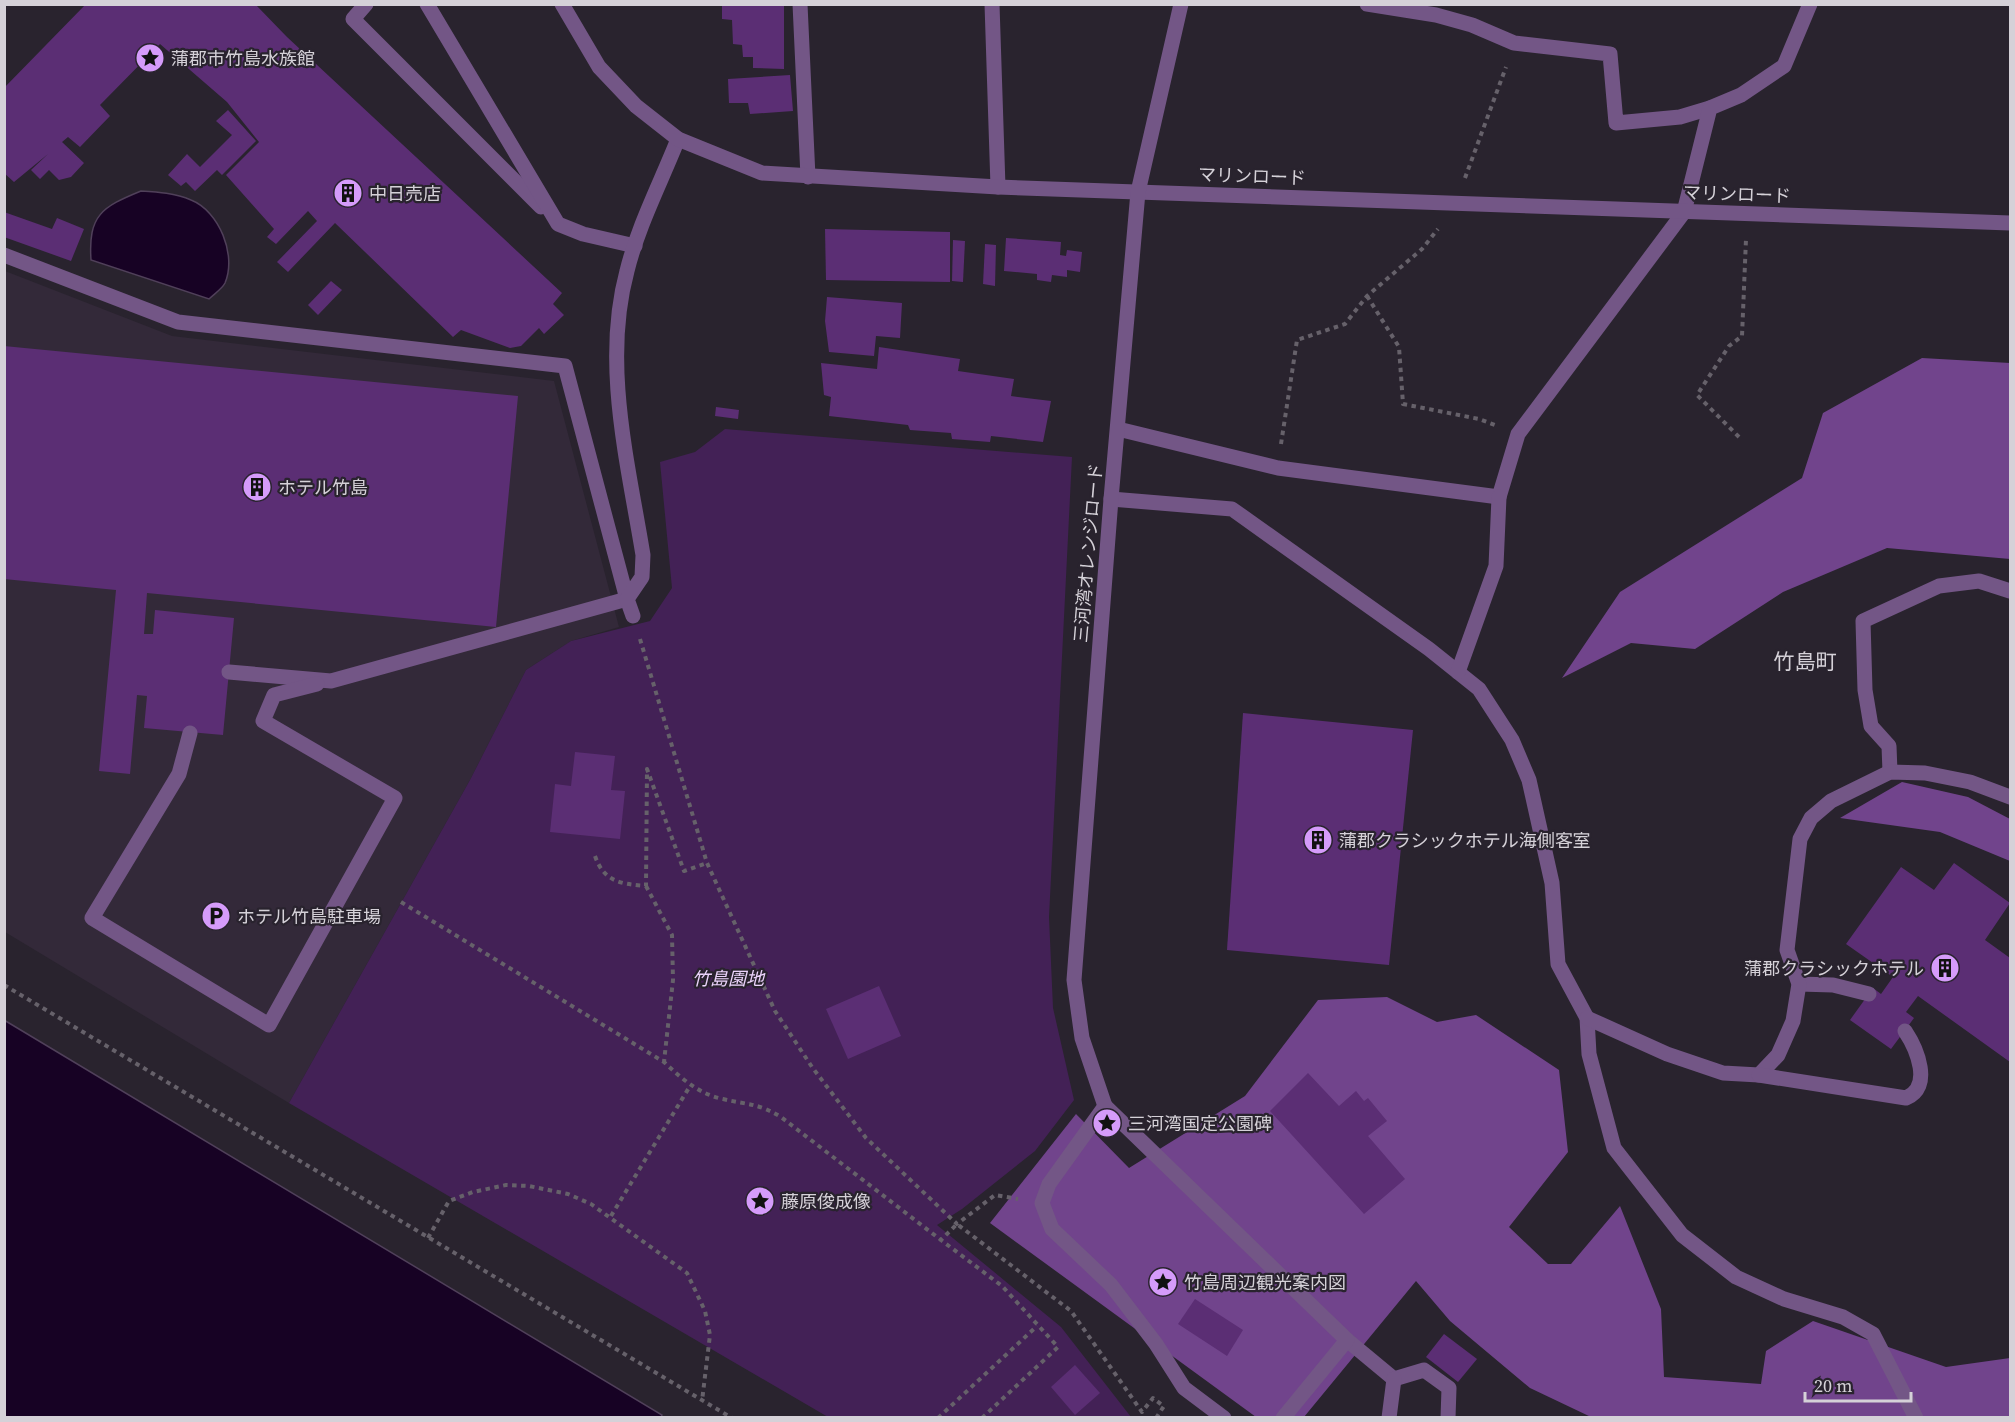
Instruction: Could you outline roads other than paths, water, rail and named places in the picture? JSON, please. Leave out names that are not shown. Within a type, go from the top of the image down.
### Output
[{"type":"street","points":[[366,4],[352,18],[558,224],[583,234],[636,246]]},
{"type":"street","points":[[427,4],[558,224]]},
{"type":"street","name":"マリンロード","points":[[562,4],[599,67],[636,106],[678,139],[762,172],[807,177],[998,187],[2010,223]]},
{"type":"street","points":[[800,4],[807,177]]},
{"type":"street","points":[[992,4],[998,187]]},
{"type":"street","name":"三河湾オレンジロード","points":[[1105,1106],[1082,1038],[1074,980],[1111,499],[1138,192],[1181,4]]},
{"type":"street","points":[[1367,4],[1437,10],[1514,43],[1610,54],[1616,123],[1680,117],[1741,95],[1784,66],[1810,4]]},
{"type":"street","points":[[1458,672],[1496,566],[1499,497],[1518,434],[1684,212],[1710,108]]},
{"type":"street","points":[[190,733],[179,774],[92,918],[269,1025],[395,798],[263,721],[274,695],[627,599],[642,577],[643,555],[617,391],[618,328],[627,271],[678,139]]},
{"type":"street","points":[[4,255],[178,322],[565,366],[633,616]]},
{"type":"street","points":[[1118,429],[1278,468],[1499,497]]},
{"type":"street","points":[[1111,499],[1232,509],[1479,689],[1512,740],[1529,780],[1552,883],[1557,964],[1587,1018],[1589,1054],[1614,1148],[1682,1235],[1736,1277],[1784,1299],[1843,1317],[1873,1334],[1916,1418]]},
{"type":"street","points":[[1890,772],[1889,746],[1871,726],[1865,690],[1863,621],[1939,586],[1979,581],[2010,591]]},
{"type":"street","points":[[229,672],[331,681]]},
{"type":"street","points":[[1759,1075],[1778,1054],[1792,1021],[1799,984],[1787,950],[1800,839],[1811,818],[1831,801],[1890,772],[1925,773],[1970,783],[2010,797]]},
{"type":"street","points":[[1799,984],[1833,985],[1869,994]]},
{"type":"street","points":[[1587,1018],[1666,1054],[1723,1073],[1759,1075],[1906,1098],[1914,1095],[1921,1082],[1918,1059],[1905,1031]]},
{"type":"street","points":[[1224,1418],[1184,1388],[1156,1344],[1111,1285],[1052,1229],[1042,1203],[1049,1184],[1105,1106],[1347,1340],[1394,1379]]},
{"type":"street","points":[[1282,1418],[1347,1340]]},
{"type":"street","points":[[1394,1379],[1424,1370],[1449,1388],[1448,1418]]},
{"type":"street","points":[[1389,1418],[1394,1379]]},
{"type":"place","name":"蒲郡市竹島水族館","points":[[150,58]]},
{"type":"place","name":"中日売店","points":[[348,193]]},
{"type":"place","name":"ホテル竹島","points":[[257,487]]},
{"type":"place","name":"蒲郡クラシックホテル海側客室","points":[[1318,840]]},
{"type":"place","name":"ホテル竹島駐車場","points":[[216,916]]},
{"type":"place","name":"蒲郡クラシックホテル","points":[[1945,968]]},
{"type":"place","name":"三河湾国定公園碑","points":[[1107,1123]]},
{"type":"place","name":"藤原俊成像","points":[[760,1201]]},
{"type":"place","name":"竹島周辺観光案内図","points":[[1163,1282]]},
{"type":"district","name":"竹島町","points":[[1805,661]]},
{"type":"park label","name":"竹島園地","points":[[728,978]]}]
